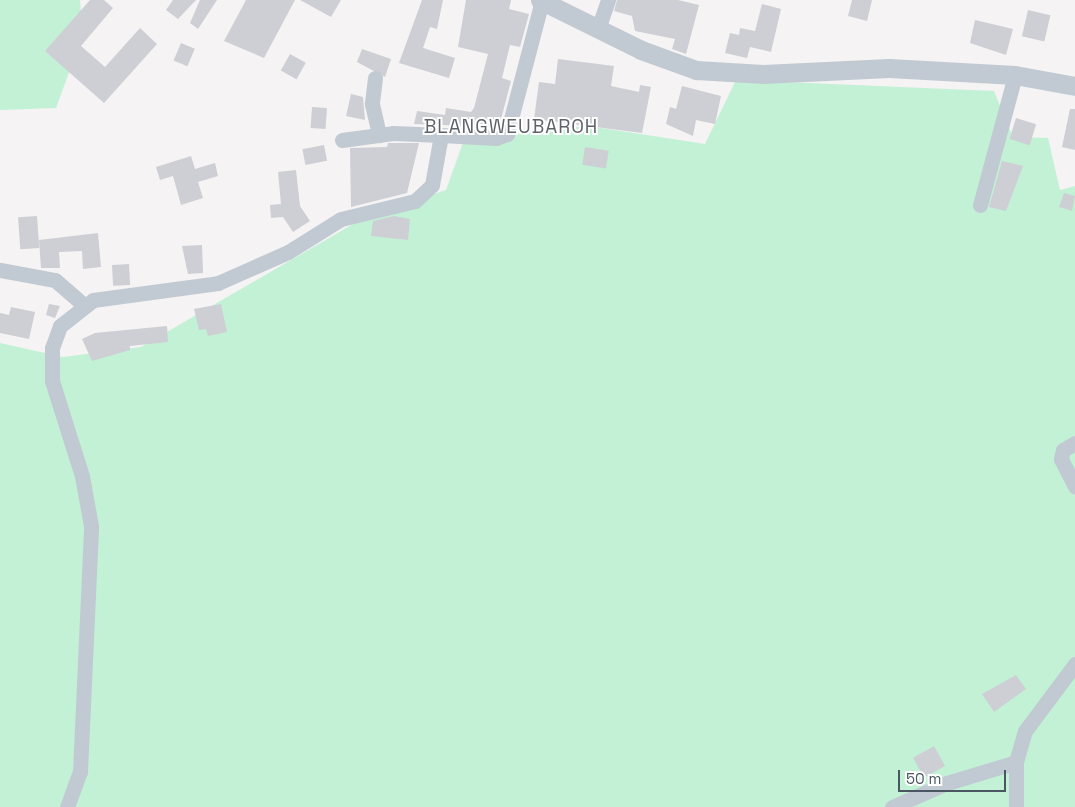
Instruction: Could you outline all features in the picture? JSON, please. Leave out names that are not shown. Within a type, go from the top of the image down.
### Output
[{"type":"street","points":[[342,140],[379,135],[440,135],[496,138],[506,134],[520,96],[541,0],[672,64],[722,74],[889,68],[1015,75],[1075,86]]},
{"type":"street","points":[[598,29],[608,0]]},
{"type":"street","points":[[980,205],[1015,75]]},
{"type":"street","points":[[375,78],[372,104],[379,135]]},
{"type":"street","points":[[67,807],[80,772],[90,526],[82,476],[53,390],[51,359],[60,326],[83,304],[218,283],[288,252],[342,219],[415,202],[432,185],[440,135]]},
{"type":"street","points":[[0,270],[55,280],[83,304]]},
{"type":"street","points":[[1075,443],[1063,450],[1061,458],[1075,487]]},
{"type":"street","points":[[1016,807],[1016,762],[1025,731],[1075,664]]},
{"type":"street","points":[[892,807],[947,783],[1016,762]]},
{"type":"green space","points":[[0,0],[80,0],[83,34],[56,108],[0,110]]},
{"type":"green space","points":[[736,80],[994,91],[1013,137],[1048,138],[1060,190],[1075,186],[1075,807],[0,807],[0,343],[63,357],[141,347],[367,216],[446,190],[464,140],[588,126],[705,144]]},
{"type":"building","points":[[90,0],[104,0],[113,8],[81,46],[105,67],[140,28],[157,44],[104,103],[45,51]]},
{"type":"building","points":[[173,0],[196,0],[178,19],[166,10]]},
{"type":"building","points":[[200,0],[217,0],[198,29],[190,23]]},
{"type":"building","points":[[246,0],[295,0],[264,58],[224,41]]},
{"type":"building","points":[[300,0],[341,0],[331,17]]},
{"type":"building","points":[[422,0],[443,0],[437,29],[430,27],[423,48],[455,58],[449,78],[399,63]]},
{"type":"building","points":[[466,0],[511,0],[509,9],[529,14],[520,47],[510,45],[502,78],[511,81],[499,127],[414,124],[417,111],[445,115],[446,108],[471,112],[474,108],[488,54],[458,47]]},
{"type":"building","points":[[617,0],[678,0],[699,5],[686,54],[672,49],[675,39],[635,31],[632,16],[614,11]]},
{"type":"building","points":[[852,0],[872,0],[867,21],[848,16]]},
{"type":"building","points":[[762,4],[781,9],[771,52],[750,47],[747,58],[725,53],[730,33],[739,35],[740,28],[755,31]]},
{"type":"building","points":[[1028,10],[1050,15],[1044,41],[1022,36]]},
{"type":"building","points":[[975,20],[1013,29],[1006,55],[970,43]]},
{"type":"building","points":[[181,43],[195,49],[187,66],[174,60]]},
{"type":"building","points":[[362,49],[391,59],[385,77],[357,62]]},
{"type":"building","points":[[290,54],[306,63],[297,79],[281,71]]},
{"type":"building","points":[[558,59],[614,66],[611,86],[639,92],[640,85],[651,87],[642,133],[534,119],[539,82],[555,84]]},
{"type":"building","points":[[682,86],[721,96],[715,124],[696,120],[693,136],[666,124],[670,107],[676,109]]},
{"type":"building","points":[[351,94],[363,97],[365,120],[346,116]]},
{"type":"building","points":[[312,107],[327,108],[325,129],[311,128]]},
{"type":"building","points":[[1070,109],[1075,109],[1075,150],[1062,147]]},
{"type":"building","points":[[1016,118],[1036,124],[1030,145],[1010,139]]},
{"type":"building","points":[[388,143],[419,143],[407,193],[351,207],[350,148],[387,147]]},
{"type":"building","points":[[324,145],[327,161],[305,165],[302,149]]},
{"type":"building","points":[[585,147],[609,151],[606,169],[582,165]]},
{"type":"building","points":[[191,156],[195,169],[215,163],[218,176],[198,182],[203,198],[181,205],[173,176],[160,180],[156,167]]},
{"type":"building","points":[[1002,161],[1023,166],[1006,211],[989,207]]},
{"type":"building","points":[[296,170],[300,206],[310,221],[293,232],[283,217],[271,218],[270,205],[281,204],[278,172]]},
{"type":"building","points":[[1064,193],[1075,196],[1072,211],[1059,207]]},
{"type":"building","points":[[37,216],[39,248],[20,249],[18,217]]},
{"type":"building","points":[[394,216],[410,219],[408,240],[371,236],[373,221]]},
{"type":"building","points":[[98,233],[101,267],[83,269],[82,251],[59,252],[60,268],[41,268],[39,240]]},
{"type":"building","points":[[202,245],[203,273],[188,274],[182,246]]},
{"type":"building","points":[[129,264],[130,285],[113,286],[112,265]]},
{"type":"building","points":[[49,304],[60,306],[55,318],[46,315]]},
{"type":"building","points":[[221,304],[227,332],[208,336],[206,329],[199,330],[194,309]]},
{"type":"building","points":[[11,307],[35,312],[29,339],[0,333],[0,313],[9,315]]},
{"type":"building","points":[[167,326],[168,342],[130,346],[130,350],[92,361],[82,339],[95,333]]},
{"type":"building","points":[[1016,675],[1026,689],[994,712],[982,694]]},
{"type":"building","points":[[934,746],[945,766],[924,778],[913,758]]},
{"type":"district","name":"BLANGWEUBAROH","points":[[511,127]]}]
